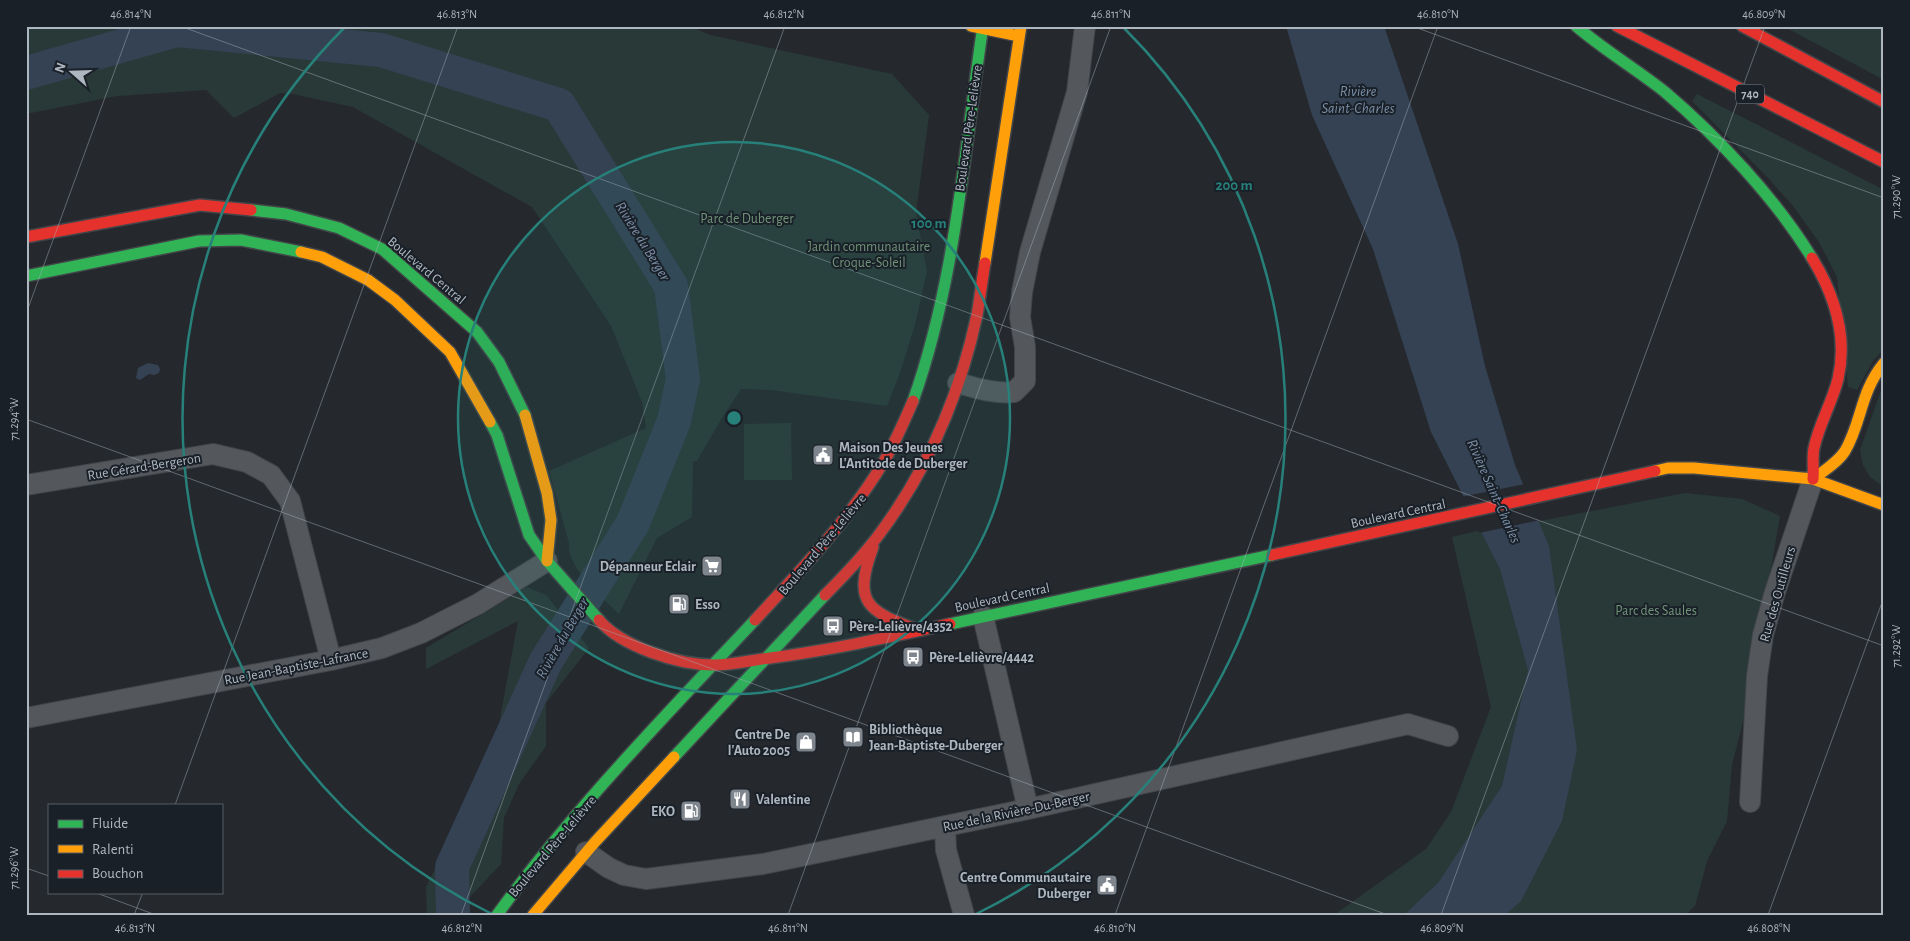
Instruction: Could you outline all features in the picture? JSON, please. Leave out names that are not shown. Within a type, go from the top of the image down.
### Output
[{"type":"main road","points":[[1576,26],[1591,39],[1652,82],[1688,112],[1719,143],[1776,207],[1807,249],[1823,277],[1834,304],[1840,331],[1841,360],[1834,391],[1814,446],[1813,479]]},
{"type":"main road","name":"740","points":[[1617,26],[1884,162]]},
{"type":"main road","points":[[1742,26],[1884,102]]},
{"type":"main road","name":"Boulevard Père-Lelièvre","points":[[497,915],[515,889],[573,818],[802,571],[846,520],[882,465],[906,415],[928,362],[940,317],[948,274],[979,27]]},
{"type":"main road","points":[[979,27],[1020,31]]},
{"type":"main road","name":"Boulevard Père-Lelièvre","points":[[533,915],[586,852],[768,658],[878,536],[913,483],[930,452],[945,418],[970,347],[977,314],[1020,31]]},
{"type":"main road","name":"Boulevard Central","points":[[26,238],[200,205],[286,214],[338,228],[382,249],[477,332],[499,362],[523,408],[547,493],[551,520],[547,561]]},
{"type":"main road","name":"Boulevard Central","points":[[26,276],[199,241],[241,240],[287,248],[322,258],[368,280],[395,300],[450,352],[497,435],[530,535],[547,561],[602,624],[620,637],[642,648],[680,662],[714,665],[828,650],[1465,514],[1668,468],[1694,468],[1813,479],[1884,506]]},
{"type":"main road","points":[[1813,479],[1844,452],[1864,396],[1878,369],[1884,363]]},
{"type":"main road","points":[[878,536],[865,568],[863,583],[867,598],[879,614],[918,630]]},
{"type":"street","points":[[958,383],[1004,393],[1014,392],[1026,381],[1025,347],[1020,317],[1022,292],[1030,252],[1077,92],[1084,26]]},
{"type":"street","name":"Rue Gérard-Bergeron","points":[[26,485],[213,454],[247,462],[270,475],[290,501],[331,660]]},
{"type":"street","name":"Rue des Outilleurs","points":[[1750,802],[1757,676],[1763,635],[1775,592],[1813,479]]},
{"type":"street","name":"Rue Jean-Baptiste-Lafrance","points":[[26,718],[331,660],[382,648],[421,633],[478,604],[547,561]]},
{"type":"street","points":[[983,616],[1028,809]]},
{"type":"street","name":"Rue de la Rivière-Du-Berger","points":[[586,852],[609,868],[624,875],[646,879],[763,864],[1028,809],[1408,724],[1448,736]]},
{"type":"street","points":[[945,826],[946,850],[964,915]]},
{"type":"green space","name":"Parc de Duberger","points":[[26,26],[689,26],[710,35],[892,74],[929,115],[916,213],[927,271],[915,325],[899,376],[887,406],[771,390],[741,389],[697,461],[693,461],[692,517],[657,538],[619,614],[587,582],[573,562],[549,471],[646,428],[642,402],[611,326],[532,207],[353,107],[293,94],[280,93],[234,118],[206,90],[117,96],[26,114]]},
{"type":"green space","points":[[1783,26],[1884,26],[1884,80]]},
{"type":"green space","points":[[1697,94],[1884,190],[1884,349],[1873,361],[1857,390],[1848,387],[1837,277],[1819,242],[1793,206],[1769,179],[1692,101]]},
{"type":"green space","points":[[1884,382],[1884,487],[1870,477],[1863,465],[1860,450]]},
{"type":"green space","points":[[791,423],[792,480],[744,480],[744,424]]},
{"type":"green space","name":"Parc des Saules","points":[[1685,493],[1742,499],[1780,516],[1748,702],[1732,765],[1727,821],[1707,861],[1695,906],[1685,915],[1495,915],[1517,897],[1535,522]]},
{"type":"green space","points":[[1485,529],[1505,567],[1532,669],[1506,788],[1442,886],[1410,915],[1334,915],[1426,849],[1451,812],[1491,707],[1452,537]]},
{"type":"green space","points":[[527,587],[546,595],[589,648],[546,703],[546,746],[519,784],[504,818],[501,864],[463,904],[457,915],[427,915],[426,887],[470,798],[499,724],[518,621],[426,669],[426,648]]},
{"type":"water","name":"Rivière Saint-Charles","points":[[1286,26],[1384,26],[1458,244],[1485,366],[1515,465],[1549,546],[1577,750],[1562,821],[1521,901],[1505,915],[1404,915],[1438,883],[1502,786],[1528,670],[1500,569],[1431,432],[1373,249],[1312,115]]},
{"type":"water","points":[[148,363],[158,365],[159,373],[149,374],[140,380],[136,378],[138,368]]},
{"type":"pier","points":[[1525,484],[1540,520],[1479,533],[1461,497]]},
{"type":"waterway","name":"Rivière du Berger","points":[[26,73],[177,30],[381,50],[559,105],[671,286],[683,379],[674,421],[633,523],[546,661],[452,867],[453,915]]},
{"type":"traffic: fast","points":[[913,401],[928,355],[949,262],[983,26]]},
{"type":"traffic: fast","points":[[1576,26],[1665,92],[1705,129],[1764,191],[1812,258]]},
{"type":"traffic: fast","points":[[251,210],[286,214],[339,228],[382,249],[477,332],[499,362],[525,415]]},
{"type":"traffic: fast","points":[[26,276],[199,241],[241,240],[301,252]]},
{"type":"traffic: fast","points":[[490,422],[497,435],[529,535],[547,561],[599,620]]},
{"type":"traffic: fast","points":[[950,624],[1272,555]]},
{"type":"traffic: fast","points":[[674,757],[825,595]]},
{"type":"traffic: fast","points":[[497,915],[557,838],[621,763],[755,620]]},
{"type":"traffic: slow","points":[[971,26],[1019,36]]},
{"type":"traffic: slow","points":[[985,263],[1021,26]]},
{"type":"traffic: slow","points":[[301,252],[322,257],[368,280],[395,300],[450,352],[490,422]]},
{"type":"traffic: slow","points":[[1813,479],[1835,463],[1845,451],[1851,440],[1870,385],[1884,363]]},
{"type":"traffic: slow","points":[[525,415],[547,493],[551,520],[547,561]]},
{"type":"traffic: slow","points":[[1655,471],[1668,468],[1694,468],[1813,479],[1884,505]]},
{"type":"traffic: slow","points":[[533,915],[595,842],[674,757]]},
{"type":"traffic: jam","points":[[1617,26],[1884,162]]},
{"type":"traffic: jam","points":[[1742,26],[1884,102]]},
{"type":"traffic: jam","points":[[26,237],[200,205],[251,210]]},
{"type":"traffic: jam","points":[[1812,258],[1833,301],[1840,331],[1841,347],[1838,379],[1814,448],[1813,479]]},
{"type":"traffic: jam","points":[[825,595],[866,551],[896,511],[940,431],[970,345],[985,263]]},
{"type":"traffic: jam","points":[[755,620],[855,505],[887,455],[913,401]]},
{"type":"traffic: jam","points":[[1272,555],[1655,471]]},
{"type":"traffic: jam","points":[[873,547],[864,581],[865,593],[869,603],[887,617],[918,630]]},
{"type":"traffic: jam","points":[[599,620],[609,630],[652,653],[684,662],[714,665],[815,651],[950,624]]},
{"type":"place","name":"Maison Des Jeunes L'Antitode de Duberger","points":[[823,455]]},
{"type":"place","name":"Dépanneur Eclair","points":[[712,566]]},
{"type":"place","name":"Esso","points":[[679,604]]},
{"type":"place","name":"Père-Lelièvre/4352","points":[[833,626]]},
{"type":"place","name":"Père-Lelièvre/4442","points":[[913,657]]},
{"type":"place","name":"Bibliothèque Jean-Baptiste-Duberger","points":[[853,737]]},
{"type":"place","name":"Centre De l'Auto 2005","points":[[806,742]]},
{"type":"place","name":"Valentine","points":[[740,799]]},
{"type":"place","name":"EKO","points":[[691,811]]},
{"type":"place","name":"Centre Communautaire Duberger","points":[[1107,885]]},
{"type":"park label","name":"Jardin communautaire Croque-Soleil","points":[[869,254]]}]
